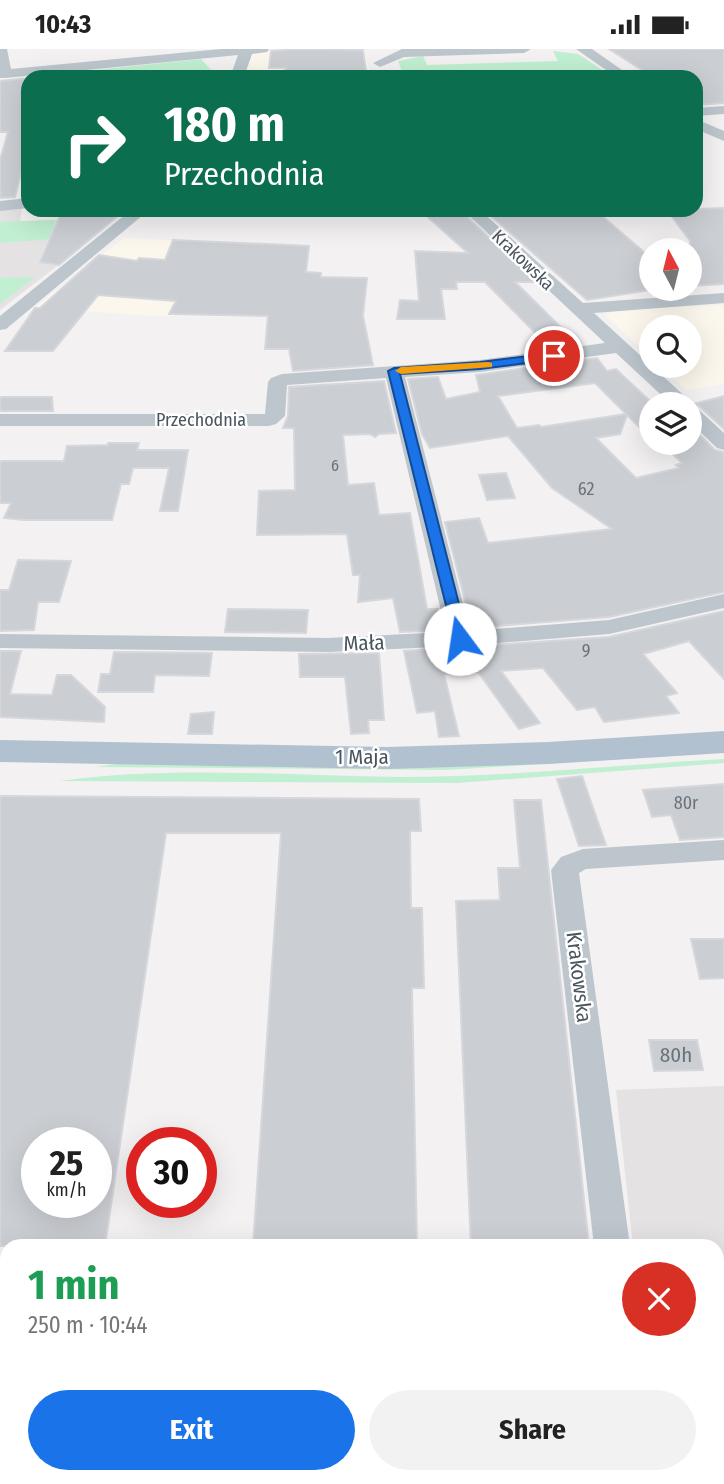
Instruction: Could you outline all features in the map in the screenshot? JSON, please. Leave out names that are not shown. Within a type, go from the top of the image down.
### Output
[{"type":"main road","name":"1 Maja","points":[[0,751],[440,757],[724,742]]},
{"type":"street","points":[[0,49],[2,74],[21,72]]},
{"type":"street","points":[[43,70],[262,49]]},
{"type":"street","points":[[378,56],[524,49]]},
{"type":"street","points":[[572,49],[585,51],[614,70]]},
{"type":"street","points":[[240,70],[247,50]]},
{"type":"street","points":[[703,112],[724,110]]},
{"type":"street","points":[[703,126],[724,137]]},
{"type":"street","points":[[0,205],[21,204]]},
{"type":"street","points":[[0,325],[132,217]]},
{"type":"street","name":"Krakowska","points":[[478,217],[669,392]]},
{"type":"street","points":[[576,309],[724,298]]},
{"type":"street","name":"Przechodnia","points":[[0,420],[269,420],[275,416],[278,382],[282,380],[480,366],[620,347]]},
{"type":"street","points":[[394,371],[460,639]]},
{"type":"street","points":[[702,423],[724,444]]},
{"type":"street","name":"Mała","points":[[0,641],[328,645],[460,639],[609,627],[724,601]]},
{"type":"street","name":"Krakowska","points":[[611,1239],[565,870],[583,859],[724,850]]},
{"type":"shaded area","points":[[364,49],[369,70],[245,70],[250,55],[258,52]]},
{"type":"shaded area","points":[[21,207],[20,221],[56,220],[39,262],[57,266],[0,310],[0,208]]},
{"type":"shaded area","points":[[124,238],[308,247],[300,317],[150,316],[35,307]]},
{"type":"shaded area","points":[[724,305],[724,384],[686,390],[673,378],[702,378],[702,315],[639,315],[639,346],[605,315],[616,309]]},
{"type":"shaded area","points":[[724,1086],[724,1239],[632,1239],[616,1090]]},
{"type":"green space","points":[[553,51],[578,54],[602,70],[401,70],[398,61],[423,56],[427,65],[558,61]]},
{"type":"green space","points":[[201,59],[211,70],[95,70]]},
{"type":"green space","points":[[56,220],[49,239],[0,243],[0,222]]},
{"type":"green space","points":[[35,277],[0,304],[0,278]]},
{"type":"green space","points":[[705,754],[447,770],[96,767],[115,764]]},
{"type":"green space","points":[[724,759],[724,763],[457,783],[60,781],[187,772],[440,776]]},
{"type":"building","points":[[609,49],[724,49],[724,103],[703,104],[703,70],[642,70]]},
{"type":"building","points":[[363,50],[366,70],[269,68],[271,51]]},
{"type":"building","points":[[21,79],[21,173],[15,197],[0,198],[0,160],[8,132],[0,132],[0,81]]},
{"type":"building","points":[[724,208],[724,284],[702,285],[702,238],[688,238],[672,217],[703,217],[703,209]]},
{"type":"building","points":[[59,217],[117,217],[59,265],[40,262]]},
{"type":"building","points":[[428,217],[467,217],[536,282],[515,282],[578,344],[550,348],[485,282],[456,282],[457,289],[441,289],[445,319],[397,319],[400,300],[419,301],[415,251],[468,253]]},
{"type":"building","points":[[492,217],[603,217],[639,248],[639,292],[587,300]]},
{"type":"building","points":[[173,240],[309,246],[306,272],[321,273],[321,277],[367,278],[363,316],[373,365],[293,371],[289,349],[265,349],[268,316],[169,314],[176,301],[98,295],[53,351],[5,351],[35,308],[40,308],[99,255],[137,261],[139,258],[165,260]]},
{"type":"building","points":[[597,358],[607,371],[616,369],[640,392],[639,427],[627,415],[620,434],[596,438],[636,478],[679,468],[676,465],[682,463],[674,455],[702,455],[702,437],[715,450],[724,452],[724,592],[609,617],[472,628],[445,522],[479,518],[488,543],[612,529],[552,488],[508,436],[430,448],[422,434],[408,379],[438,377],[446,399],[480,392],[476,375]],"holes":[[[595,383],[626,414],[517,428],[498,396]]]},
{"type":"building","points":[[384,381],[396,433],[379,434],[375,437],[370,434],[343,435],[348,485],[374,483],[379,515],[410,513],[427,609],[438,609],[443,630],[400,632],[393,598],[358,602],[360,575],[353,575],[347,534],[257,535],[259,491],[295,490],[294,428],[283,428],[288,416],[289,387]]},
{"type":"building","points":[[724,396],[724,429],[702,409],[702,402]]},
{"type":"building","points":[[0,397],[52,397],[53,411],[0,411]]},
{"type":"building","points":[[139,443],[137,450],[188,450],[178,511],[160,511],[169,468],[133,468],[129,484],[121,484],[112,520],[4,518],[11,503],[0,503],[0,461],[64,461],[67,446]]},
{"type":"building","points":[[506,473],[515,498],[487,500],[479,475]]},
{"type":"building","points":[[18,560],[71,561],[59,602],[38,602],[34,630],[0,631],[0,590],[9,590]]},
{"type":"building","points":[[228,609],[308,610],[306,633],[225,632]]},
{"type":"building","points":[[724,611],[724,679],[689,641],[643,654],[677,693],[666,696],[679,713],[604,722],[595,707],[577,710],[543,668],[501,671],[540,723],[519,729],[478,672],[444,674],[459,736],[439,737],[435,711],[417,713],[404,651],[609,637]]},
{"type":"building","points":[[0,651],[21,651],[10,694],[52,695],[57,675],[71,675],[105,707],[104,722],[0,717]]},
{"type":"building","points":[[114,652],[212,653],[209,676],[155,675],[153,692],[98,692],[101,674],[110,674]]},
{"type":"building","points":[[379,653],[384,720],[368,720],[369,733],[351,734],[345,677],[300,677],[299,654]]},
{"type":"building","points":[[214,712],[212,734],[188,734],[191,714]]},
{"type":"building","points":[[582,776],[606,845],[579,846],[557,779]]},
{"type":"building","points":[[724,784],[724,837],[680,840],[671,815],[652,817],[643,790]]},
{"type":"building","points":[[0,796],[419,799],[421,831],[410,831],[411,908],[422,908],[424,988],[412,988],[417,1239],[253,1239],[281,833],[166,833],[112,1199],[112,1127],[21,1127],[21,1218],[109,1218],[106,1239],[0,1239]]},
{"type":"building","points":[[514,800],[541,800],[588,1239],[471,1239],[456,901],[500,900],[498,868],[520,868]]},
{"type":"building","points":[[691,939],[724,939],[724,978],[700,979]]},
{"type":"building","points":[[649,1040],[697,1040],[703,1070],[654,1071]]},
{"type":"slow traffic","points":[[401,371],[488,365]]},
{"type":"route","points":[[460,639],[394,371],[480,366],[554,356]]}]
